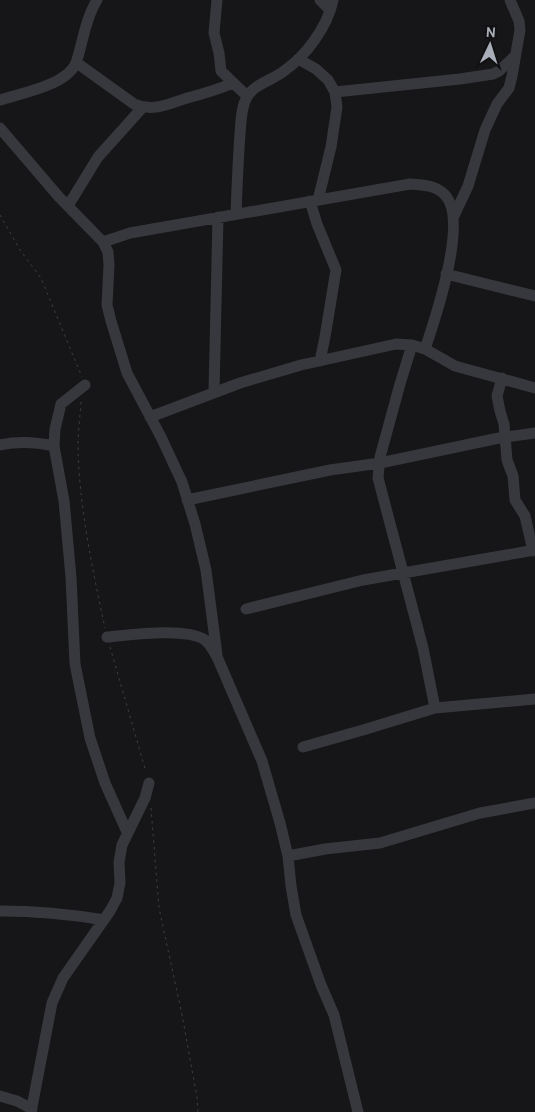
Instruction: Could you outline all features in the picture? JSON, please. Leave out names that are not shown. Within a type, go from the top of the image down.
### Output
[{"type":"street","points":[[0,100],[62,79],[71,72],[77,63],[87,22],[96,0]]},
{"type":"street","points":[[215,0],[214,33],[221,71],[247,96]]},
{"type":"street","points":[[236,214],[243,105],[247,96],[254,89],[285,71],[298,59],[320,32],[326,23],[332,5],[320,0]]},
{"type":"street","points":[[426,349],[446,274],[452,244],[454,216],[468,186],[485,130],[497,104],[509,88],[520,30],[519,21],[510,0]]},
{"type":"street","points":[[335,92],[460,80],[493,74],[504,67],[515,56]]},
{"type":"street","points":[[298,59],[316,69],[328,80],[335,92],[337,108],[335,126],[314,201],[317,224],[336,270],[320,361]]},
{"type":"street","points":[[77,63],[142,108],[153,109],[165,106],[212,92],[232,83]]},
{"type":"street","points":[[68,206],[98,157],[142,108]]},
{"type":"street","points":[[0,128],[68,206],[103,242],[108,252],[107,305],[111,321],[127,373],[182,482],[206,570],[218,660]]},
{"type":"street","points":[[103,242],[130,233],[410,184],[432,186],[446,196],[454,216]]},
{"type":"street","points":[[214,392],[218,217]]},
{"type":"street","points":[[446,274],[535,296]]},
{"type":"street","points":[[150,417],[240,383],[320,361],[396,344],[412,345],[426,349],[455,366],[535,388]]},
{"type":"street","points":[[412,345],[400,384],[378,478],[423,648],[435,708]]},
{"type":"street","points":[[246,609],[364,580],[534,550],[525,516],[515,500],[513,476],[507,460],[506,437],[497,396],[502,378]]},
{"type":"street","points":[[85,385],[62,404],[55,429],[54,446],[64,501],[71,577],[75,664],[90,738],[105,782],[127,832]]},
{"type":"street","points":[[187,500],[330,470],[380,464],[506,437],[535,433]]},
{"type":"street","points":[[0,445],[31,443],[54,446]]},
{"type":"street","points":[[107,637],[167,632],[204,639],[212,648],[262,761],[288,856],[296,915],[334,1015],[358,1112]]},
{"type":"street","points":[[303,746],[435,708],[535,699]]},
{"type":"street","points":[[0,1096],[17,1101],[32,1110],[52,1003],[62,978],[104,920],[117,898],[120,883],[119,862],[122,845],[145,798],[150,783]]},
{"type":"street","points":[[288,856],[325,849],[380,843],[480,813],[535,803]]},
{"type":"street","points":[[0,911],[68,913],[104,920]]},
{"type":"path","points":[[0,215],[20,250],[41,278],[85,385]]},
{"type":"path","points":[[81,400],[78,448],[81,491],[96,586],[107,637],[150,783]]},
{"type":"path","points":[[151,802],[159,908],[182,1015],[198,1112]]}]
